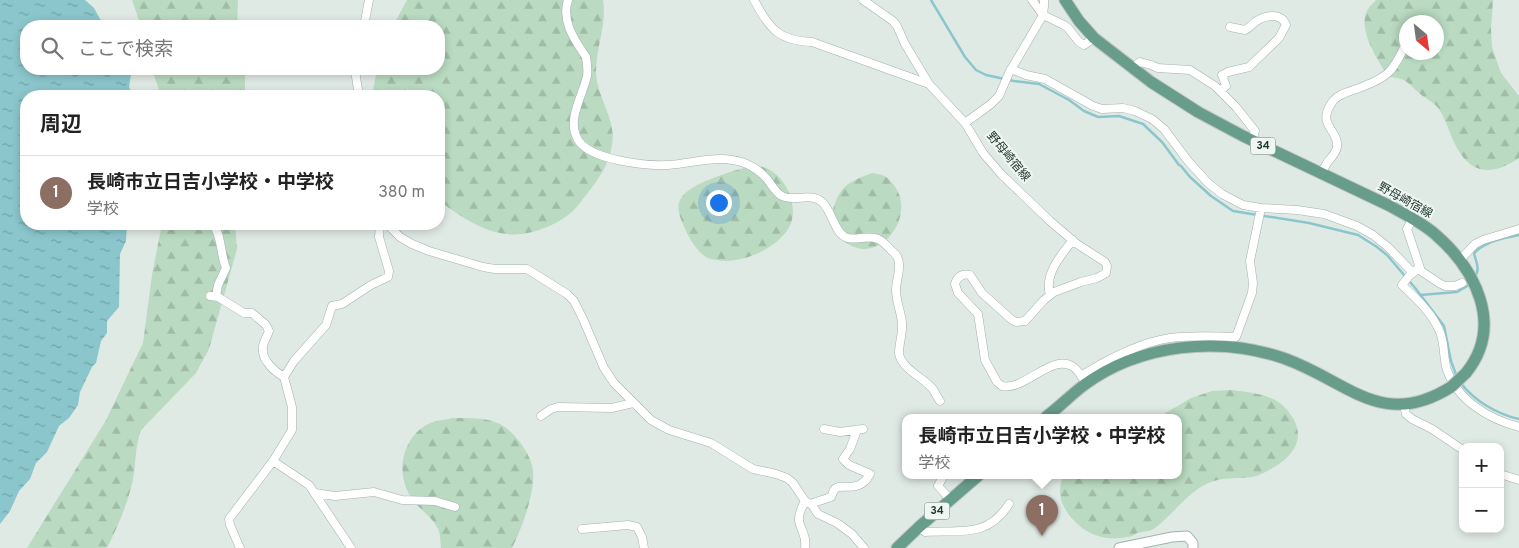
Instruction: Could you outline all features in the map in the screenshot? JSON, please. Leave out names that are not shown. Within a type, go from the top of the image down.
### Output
[{"type":"main road","name":"野母崎宿線","points":[[1049,414],[1084,380],[1150,354],[1178,348],[1206,346],[1234,347],[1283,358],[1376,402],[1396,406],[1427,400],[1451,387],[1466,373],[1474,362],[1482,342],[1484,316],[1482,300],[1469,281],[1460,260],[1435,234],[1413,218],[1390,206],[1252,141],[1198,112],[1151,82],[1094,38],[1079,21],[1065,0]]},
{"type":"main road","name":"34","points":[[901,546],[919,526],[974,479]]},
{"type":"street","points":[[365,20],[369,0]]},
{"type":"street","points":[[568,0],[566,8],[568,24],[586,57],[587,76],[574,124],[574,132],[579,142],[584,147],[598,154],[618,161],[667,165],[718,159],[746,164],[762,174],[782,196],[813,198],[824,203],[843,236],[879,239],[894,252],[899,262],[896,289],[902,323],[900,359],[905,366],[932,388],[940,401]]},
{"type":"street","points":[[754,0],[767,24],[778,34],[796,40],[812,42],[929,84]]},
{"type":"street","name":"野母崎宿線","points":[[863,0],[893,21],[897,26],[905,44],[929,84],[965,123],[983,153],[1001,174],[1030,203],[1073,240],[1105,262],[1106,273],[1050,295],[1026,321],[1016,322],[1007,317],[987,298],[971,276],[967,274],[960,276],[955,284],[958,293],[978,314],[985,360],[1002,386],[1014,386],[1059,364],[1070,365],[1084,380]]},
{"type":"street","points":[[1032,0],[1043,14],[1068,28],[1082,44],[1088,43],[1094,38]]},
{"type":"street","points":[[965,123],[999,96],[1010,71],[1043,14],[1044,0]]},
{"type":"street","points":[[1220,91],[1226,86],[1222,75],[1249,67],[1278,38],[1286,25],[1278,16],[1270,15],[1262,18],[1246,30],[1230,27]]},
{"type":"street","points":[[1322,174],[1327,161],[1337,149],[1335,138],[1326,122],[1326,116],[1334,99],[1383,76],[1390,71],[1399,56]]},
{"type":"street","points":[[1132,68],[1140,62],[1158,68],[1190,70],[1215,86],[1255,131],[1252,141]]},
{"type":"street","points":[[1010,71],[1045,79],[1093,106],[1102,109],[1123,108],[1152,119],[1164,130],[1208,183],[1222,194],[1243,204],[1261,208],[1324,214],[1357,226],[1388,246],[1414,272]]},
{"type":"street","points":[[356,75],[357,90]]},
{"type":"street","points":[[1084,380],[1101,363],[1130,350],[1168,338],[1192,336],[1236,337],[1252,293],[1253,283],[1250,261],[1261,208]]},
{"type":"street","points":[[1413,218],[1407,229],[1414,272]]},
{"type":"street","points":[[1460,260],[1475,244],[1519,229]]},
{"type":"street","points":[[217,230],[222,259],[226,268],[213,296],[244,313],[252,313],[266,326],[269,332],[264,342],[263,352],[272,368],[284,377],[292,407],[292,430],[273,460],[229,519],[230,526],[240,548]]},
{"type":"street","points":[[284,377],[294,361],[326,325],[332,306],[342,304],[371,285],[388,277],[389,271],[379,237],[380,230]]},
{"type":"street","points":[[393,230],[400,237],[429,252],[483,267],[527,269],[568,294],[574,301],[583,319],[604,368],[614,383],[651,420],[669,430],[710,443],[753,469],[787,478],[818,514],[852,534],[864,548]]},
{"type":"street","points":[[1050,295],[1049,289],[1053,268],[1073,240]]},
{"type":"street","points":[[1469,281],[1455,286],[1446,286],[1421,271],[1414,272],[1402,285],[1420,302],[1437,326],[1441,335],[1447,371],[1460,392],[1469,402],[1494,419],[1519,427]]},
{"type":"street","points":[[541,416],[551,409],[558,407],[612,408],[633,403]]},
{"type":"street","points":[[1404,405],[1409,417],[1432,429],[1459,447]]},
{"type":"street","points":[[806,548],[805,533],[799,520],[800,512],[807,503],[831,497],[834,490],[838,487],[859,486],[867,480],[870,474],[849,464],[844,459],[860,429],[840,432],[824,429]]},
{"type":"street","points":[[273,460],[310,485],[351,548]]},
{"type":"street","points":[[1504,475],[1519,480]]},
{"type":"street","points":[[942,479],[938,486],[950,499]]},
{"type":"street","points":[[315,493],[334,496],[374,492],[402,500],[435,501],[456,507]]},
{"type":"street","points":[[919,526],[925,532],[975,530],[995,522],[1009,504]]},
{"type":"street","points":[[582,529],[628,525],[636,527],[642,537],[644,548]]},
{"type":"street","points":[[1120,548],[1172,537],[1187,536],[1193,543],[1193,548]]},
{"type":"green space","points":[[132,0],[238,0],[237,20],[139,20]]},
{"type":"green space","points":[[407,0],[603,0],[604,18],[596,72],[597,82],[612,127],[612,145],[606,166],[599,178],[574,210],[543,229],[524,234],[507,234],[498,233],[480,226],[445,205],[445,90],[373,90],[376,75],[445,75],[445,20],[396,20]]},
{"type":"green space","points":[[1376,0],[1493,0],[1492,47],[1501,73],[1519,96],[1519,158],[1493,170],[1485,170],[1470,164],[1463,157],[1452,139],[1437,106],[1405,81],[1388,77],[1366,34],[1365,17],[1370,6]]},
{"type":"green space","points":[[154,75],[245,75],[245,90],[159,90]]},
{"type":"green space","points":[[751,166],[766,168],[779,177],[784,184],[793,207],[791,223],[779,240],[770,247],[749,257],[727,261],[707,258],[693,243],[687,233],[678,208],[680,200],[692,188],[701,183]]},
{"type":"green space","points":[[872,173],[882,175],[890,181],[899,195],[901,209],[898,222],[892,234],[882,243],[870,248],[857,248],[844,241],[833,226],[834,207],[840,193],[848,184]]},
{"type":"green space","points":[[161,230],[235,230],[237,249],[209,349],[196,373],[141,430],[128,497],[119,523],[107,548],[27,548],[105,422],[143,343],[152,275]]},
{"type":"green space","points":[[1232,390],[1253,393],[1268,397],[1279,403],[1290,413],[1297,428],[1298,436],[1294,450],[1276,466],[1256,476],[1223,479],[1205,484],[1190,495],[1155,528],[1130,537],[1108,538],[1090,533],[1069,515],[1060,495],[1062,479],[1182,479],[1182,414],[1164,414],[1191,398],[1212,391]]},
{"type":"green space","points":[[452,418],[481,419],[498,423],[514,435],[530,458],[533,480],[530,500],[524,521],[512,548],[441,548],[438,529],[429,516],[414,501],[406,487],[403,465],[404,454],[408,444],[423,427],[433,422]]},
{"type":"water","points":[[0,0],[85,0],[94,8],[101,20],[20,20],[20,75],[131,75],[130,90],[20,90],[20,230],[127,230],[126,241],[120,254],[119,307],[107,321],[107,333],[101,341],[96,363],[92,367],[80,392],[78,405],[69,418],[59,426],[47,452],[36,463],[30,479],[19,491],[10,511],[0,524]]},
{"type":"waterway","points":[[931,0],[965,57],[976,70],[986,75],[1039,84],[1069,100],[1084,111],[1098,117],[1119,116],[1143,124],[1162,142],[1190,177],[1211,196],[1233,211],[1309,223],[1358,235],[1377,247],[1387,255],[1416,289],[1444,326],[1451,361],[1457,377]]},
{"type":"waterway","points":[[1474,278],[1478,269],[1474,253],[1489,243],[1519,235]]},
{"type":"waterway","points":[[1420,295],[1457,292],[1469,285]]},
{"type":"waterway","points":[[1460,382],[1486,406],[1502,414],[1519,419]]},
{"type":"place","name":"長崎市立日吉小学校・中学校","points":[[1042,536]]}]
